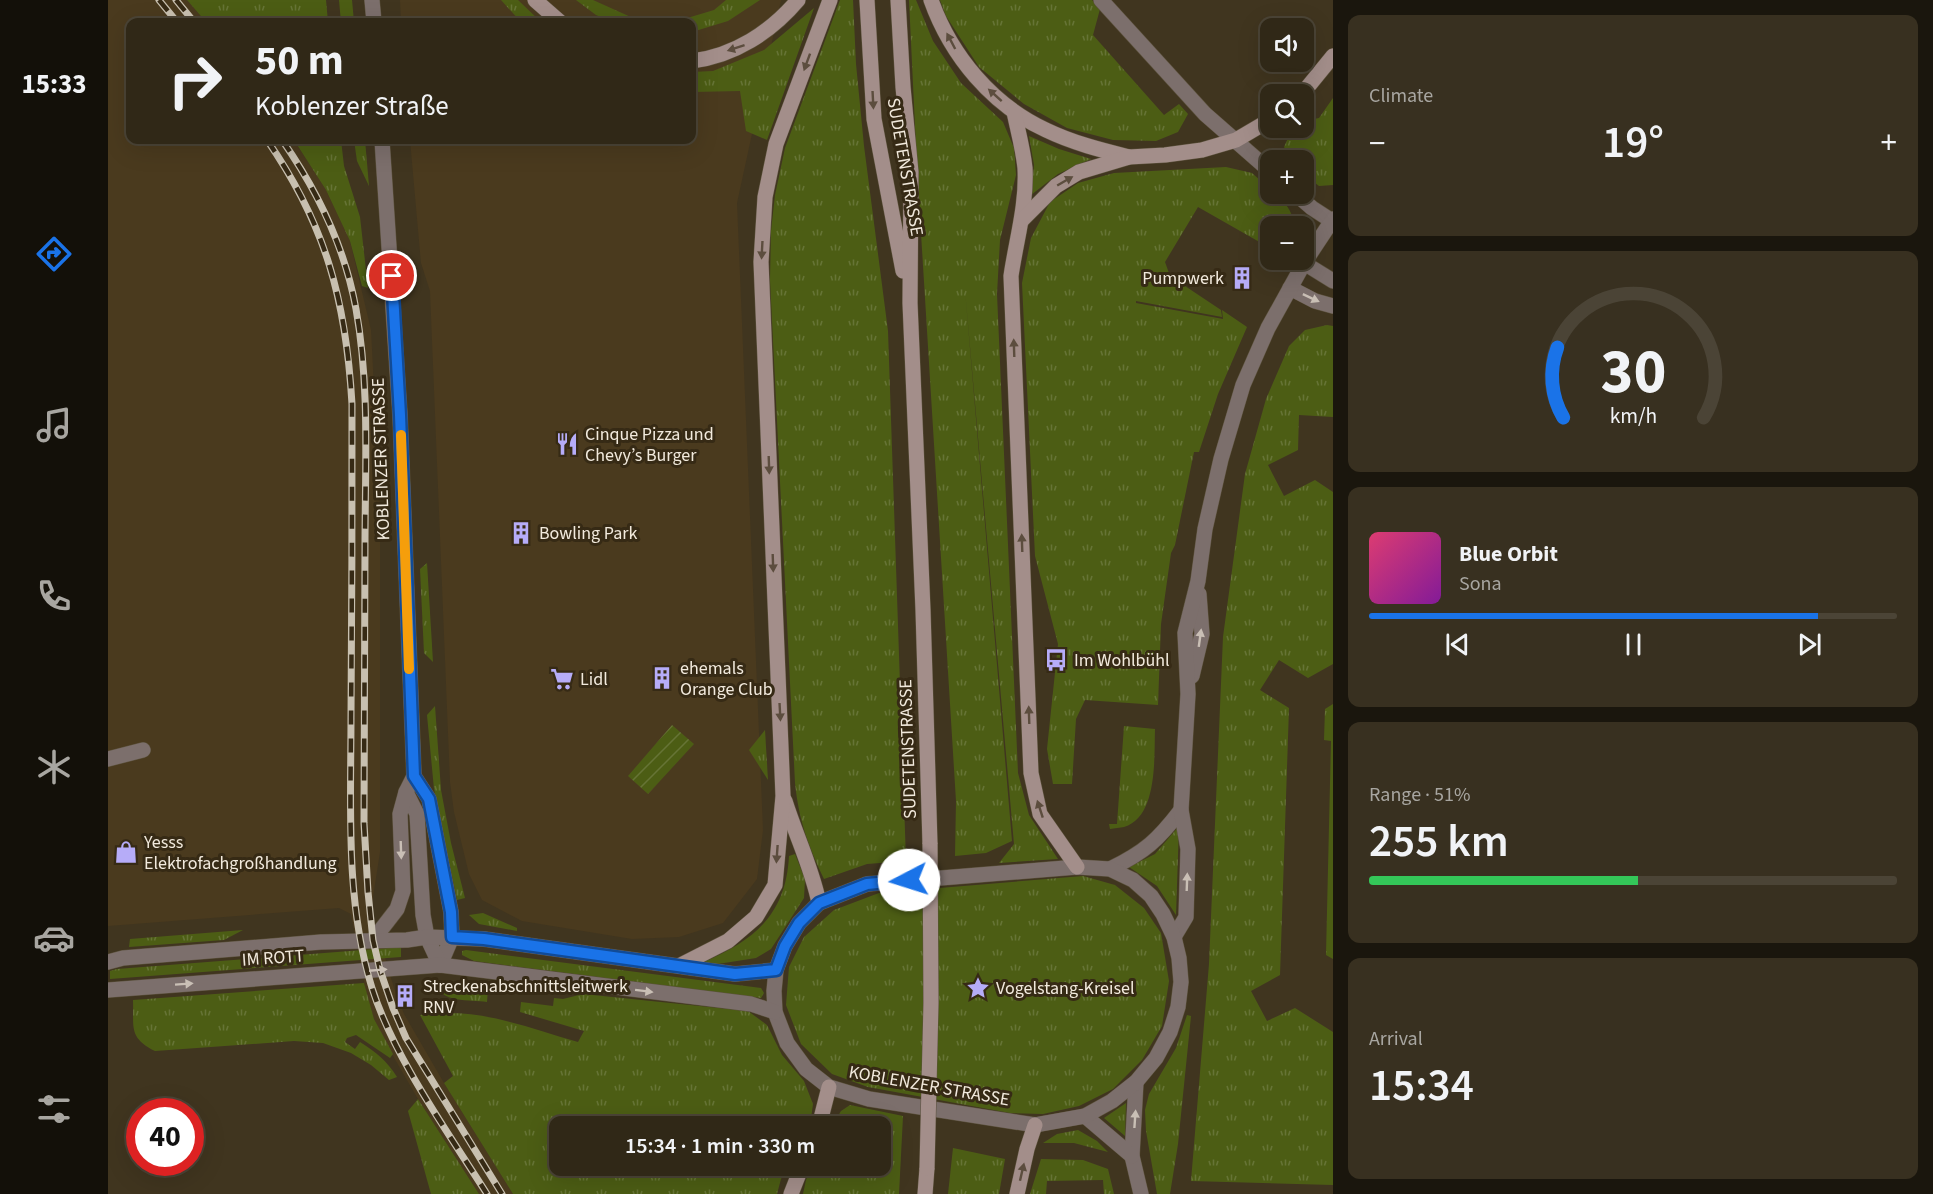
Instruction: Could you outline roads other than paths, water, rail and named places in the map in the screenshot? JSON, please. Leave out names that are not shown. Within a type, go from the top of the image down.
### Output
[{"type":"main road","points":[[535,0],[555,18]]},
{"type":"main road","points":[[696,60],[744,46],[783,18],[798,0]]},
{"type":"main road","points":[[679,966],[728,941],[756,916],[775,885],[783,796],[761,262],[765,197],[776,144],[830,0]]},
{"type":"main road","name":"SUDETENSTRASSE","points":[[867,0],[874,119],[910,303]]},
{"type":"main road","name":"SUDETENSTRASSE","points":[[898,0],[911,172],[910,303],[924,622],[930,844],[931,1003],[925,1194]]},
{"type":"main road","points":[[931,0],[957,51],[976,78],[1014,112],[1046,130],[1084,145],[1129,157]]},
{"type":"main road","points":[[1310,84],[1333,56]]},
{"type":"main road","points":[[1014,112],[1023,150],[1025,171],[1022,220],[1011,276],[1032,773],[1040,814],[1077,867]]},
{"type":"main road","points":[[1022,220],[1056,186],[1079,172],[1129,157],[1202,150],[1236,140],[1260,126]]},
{"type":"main road","points":[[783,796],[794,831],[813,876],[819,903]]},
{"type":"main road","points":[[822,1116],[829,1087]]},
{"type":"main road","points":[[1017,1194],[1035,1125]]},
{"type":"main road","points":[[791,1194],[798,1176]]},
{"type":"street","points":[[372,0],[374,18]]},
{"type":"street","points":[[1101,0],[1205,114],[1260,162]]},
{"type":"street","name":"KOBLENZER STRASSE","points":[[373,940],[397,909],[403,891],[400,814],[406,792],[414,776],[400,415],[382,144]]},
{"type":"street","points":[[1307,204],[1332,220],[1314,248]]},
{"type":"street","points":[[1314,269],[1333,281]]},
{"type":"street","points":[[1174,938],[1186,917],[1188,849],[1181,810],[1188,694],[1202,634],[1198,581],[1205,529],[1221,459],[1243,385],[1268,328],[1300,270]]},
{"type":"street","points":[[1290,288],[1315,301],[1333,306]]},
{"type":"street","points":[[108,759],[143,750]]},
{"type":"street","name":"KOBLENZER STRASSE","points":[[414,776],[429,799],[451,912],[452,937],[440,965]]},
{"type":"street","points":[[406,792],[417,814],[423,915],[427,937],[440,965],[751,1004],[776,1012]]},
{"type":"street","points":[[1110,869],[1137,855],[1164,833],[1181,810]]},
{"type":"street","name":"KOBLENZER STRASSE","points":[[1077,867],[1110,869],[1133,880],[1151,896],[1163,914],[1174,938],[1180,974],[1178,1007],[1170,1032],[1156,1058],[1136,1082],[1112,1101],[1084,1116],[1035,1125],[869,1099],[829,1087],[806,1069],[787,1043],[776,1012],[776,970],[785,946],[799,923],[819,903],[867,884],[1077,867]]},
{"type":"street","points":[[427,937],[484,939],[735,974],[776,970]]},
{"type":"street","name":"IM ROTT","points":[[108,962],[123,958],[427,937]]},
{"type":"street","name":"IM ROTT","points":[[108,990],[440,965]]},
{"type":"street","points":[[1136,1082],[1132,1156],[1141,1194]]},
{"type":"street","points":[[1084,1116],[1132,1156]]},
{"type":"railway","points":[[159,0],[174,18]]},
{"type":"railway","points":[[176,0],[191,18]]},
{"type":"railway","points":[[270,144],[304,203],[318,234],[338,298],[349,367],[352,404],[351,854],[357,922],[363,955],[382,1014],[408,1068],[487,1194]]},
{"type":"railway","points":[[285,144],[318,199],[337,242],[351,286],[360,338],[366,427],[364,823],[373,940],[380,970],[406,1038],[502,1194]]},
{"type":"place","name":"Pumpwerk","points":[[1242,278]]},
{"type":"place","name":"Cinque Pizza und Chevy’s Burger","points":[[567,444]]},
{"type":"place","name":"Bowling Park","points":[[521,533]]},
{"type":"place","name":"Im Wohlbühl","points":[[1056,660]]},
{"type":"place","name":"ehemals Orange Club","points":[[662,678]]},
{"type":"place","name":"Lidl","points":[[562,679]]},
{"type":"place","name":"Yesss Elektrofachgroßhandlung","points":[[126,852]]},
{"type":"place","name":"Vogelstang-Kreisel","points":[[978,988]]},
{"type":"place","name":"Streckenabschnittsleitwerk RNV","points":[[405,996]]}]
